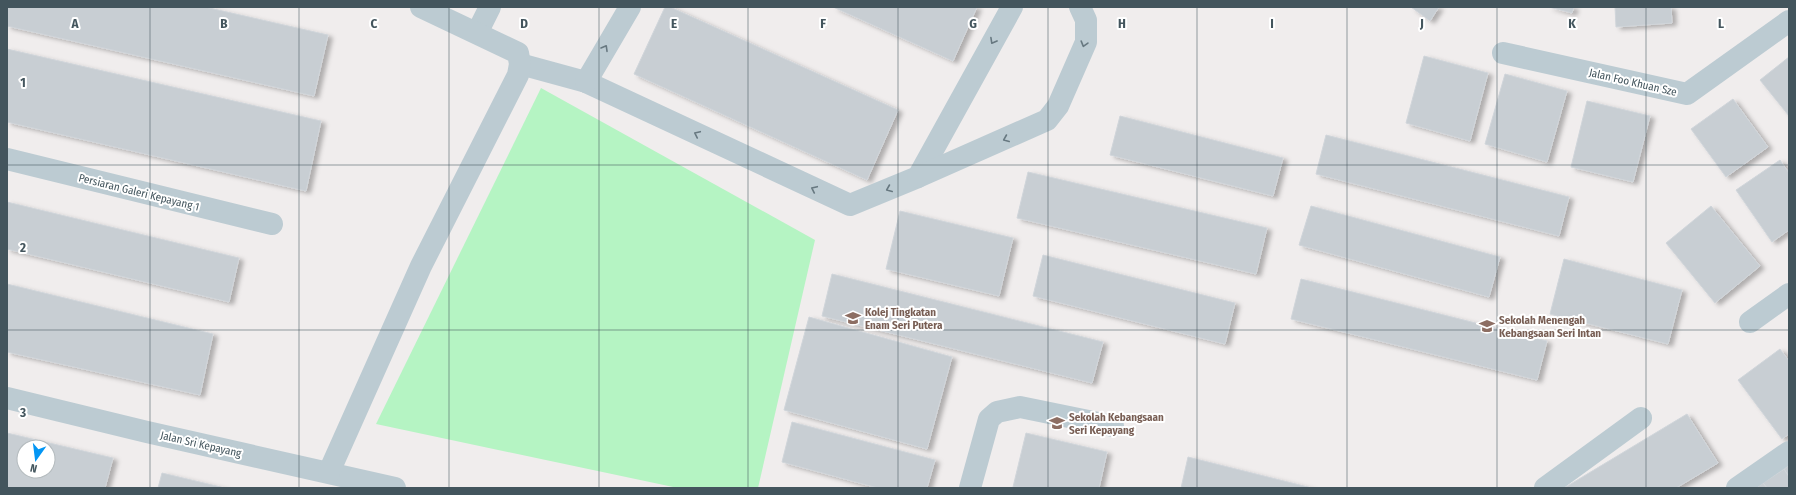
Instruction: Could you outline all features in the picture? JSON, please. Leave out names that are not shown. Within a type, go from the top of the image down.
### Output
[{"type":"street","points":[[477,33],[490,7]]},
{"type":"street","points":[[586,82],[630,7]]},
{"type":"street","points":[[918,177],[1012,7]]},
{"type":"street","points":[[520,64],[586,82],[850,205],[918,177],[1047,120],[1058,106],[1086,42],[1086,20],[1080,7]]},
{"type":"street","points":[[329,472],[421,266],[518,75],[520,64],[518,53],[430,9]]},
{"type":"street","name":"Jalan Foo Khuan Sze","points":[[1503,53],[1687,94],[1789,21]]},
{"type":"street","name":"Persiaran Galeri Kepayang 1","points":[[7,159],[272,224]]},
{"type":"street","points":[[1750,322],[1789,294]]},
{"type":"street","name":"Jalan Sri Kepayang","points":[[7,398],[147,432],[329,472],[359,484],[395,488]]},
{"type":"street","points":[[970,488],[989,419],[997,412],[1020,407],[1114,426]]},
{"type":"street","points":[[1545,488],[1641,418]]},
{"type":"street","points":[[1737,488],[1789,452]]},
{"type":"green space","points":[[541,88],[815,240],[758,488],[678,488],[376,424]]},
{"type":"building","points":[[7,7],[205,7],[328,35],[314,96],[7,26]]},
{"type":"building","points":[[665,7],[670,7],[898,110],[867,180],[634,74]]},
{"type":"building","points":[[833,7],[977,7],[953,61]]},
{"type":"building","points":[[1411,7],[1439,7],[1430,21]]},
{"type":"building","points":[[1549,7],[1574,7],[1572,13]]},
{"type":"building","points":[[1615,7],[1671,7],[1672,23],[1616,27]]},
{"type":"building","points":[[7,49],[321,121],[306,191],[7,122]]},
{"type":"building","points":[[1424,56],[1488,73],[1470,141],[1406,123]]},
{"type":"building","points":[[1789,57],[1789,116],[1760,80]]},
{"type":"building","points":[[1505,74],[1567,91],[1547,162],[1485,144]]},
{"type":"building","points":[[1733,99],[1768,147],[1726,177],[1691,129]]},
{"type":"building","points":[[1587,101],[1650,116],[1633,182],[1571,167]]},
{"type":"building","points":[[1120,116],[1283,158],[1273,196],[1110,155]]},
{"type":"building","points":[[1326,135],[1569,197],[1559,236],[1316,174]]},
{"type":"building","points":[[1780,160],[1789,173],[1789,230],[1772,242],[1736,190]]},
{"type":"building","points":[[1028,172],[1267,228],[1256,274],[1017,218]]},
{"type":"building","points":[[7,202],[239,258],[229,302],[7,249]]},
{"type":"building","points":[[1311,206],[1500,257],[1489,297],[1299,245]]},
{"type":"building","points":[[1711,206],[1760,266],[1715,303],[1666,243]]},
{"type":"building","points":[[900,211],[1013,238],[999,296],[886,269]]},
{"type":"building","points":[[1043,255],[1235,303],[1225,344],[1033,296]]},
{"type":"building","points":[[1564,259],[1682,290],[1668,344],[1550,314]]},
{"type":"building","points":[[832,274],[1103,342],[1092,383],[822,316]]},
{"type":"building","points":[[1301,279],[1547,341],[1537,380],[1291,319]]},
{"type":"building","points":[[7,284],[213,334],[200,395],[7,352]]},
{"type":"building","points":[[809,317],[952,357],[927,449],[784,410]]},
{"type":"building","points":[[1780,349],[1789,361],[1789,434],[1782,439],[1738,380]]},
{"type":"building","points":[[1687,414],[1718,463],[1676,488],[1564,488]]},
{"type":"building","points":[[792,422],[935,460],[927,488],[878,488],[782,462]]},
{"type":"building","points":[[7,433],[32,439],[16,439],[16,479],[56,479],[56,445],[113,458],[105,488],[7,488]]},
{"type":"building","points":[[1026,433],[1107,452],[1099,488],[1013,487]]},
{"type":"building","points":[[1188,457],[1312,488],[1181,488]]},
{"type":"building","points":[[1789,465],[1789,477],[1784,469]]},
{"type":"building","points":[[1784,469],[1789,477],[1789,488],[1767,488],[1763,483]]},
{"type":"building","points":[[162,473],[225,488],[158,488]]},
{"type":"building","points":[[1763,483],[1767,488],[1756,488]]},
{"type":"place","name":"Kolej Tingkatan Enam Seri Putera","points":[[853,318]]},
{"type":"place","name":"Sekolah Menengah Kebangsaan Seri Intan","points":[[1487,326]]},
{"type":"place","name":"Sekolah Kebangsaan Seri Kepayang","points":[[1057,423]]}]
